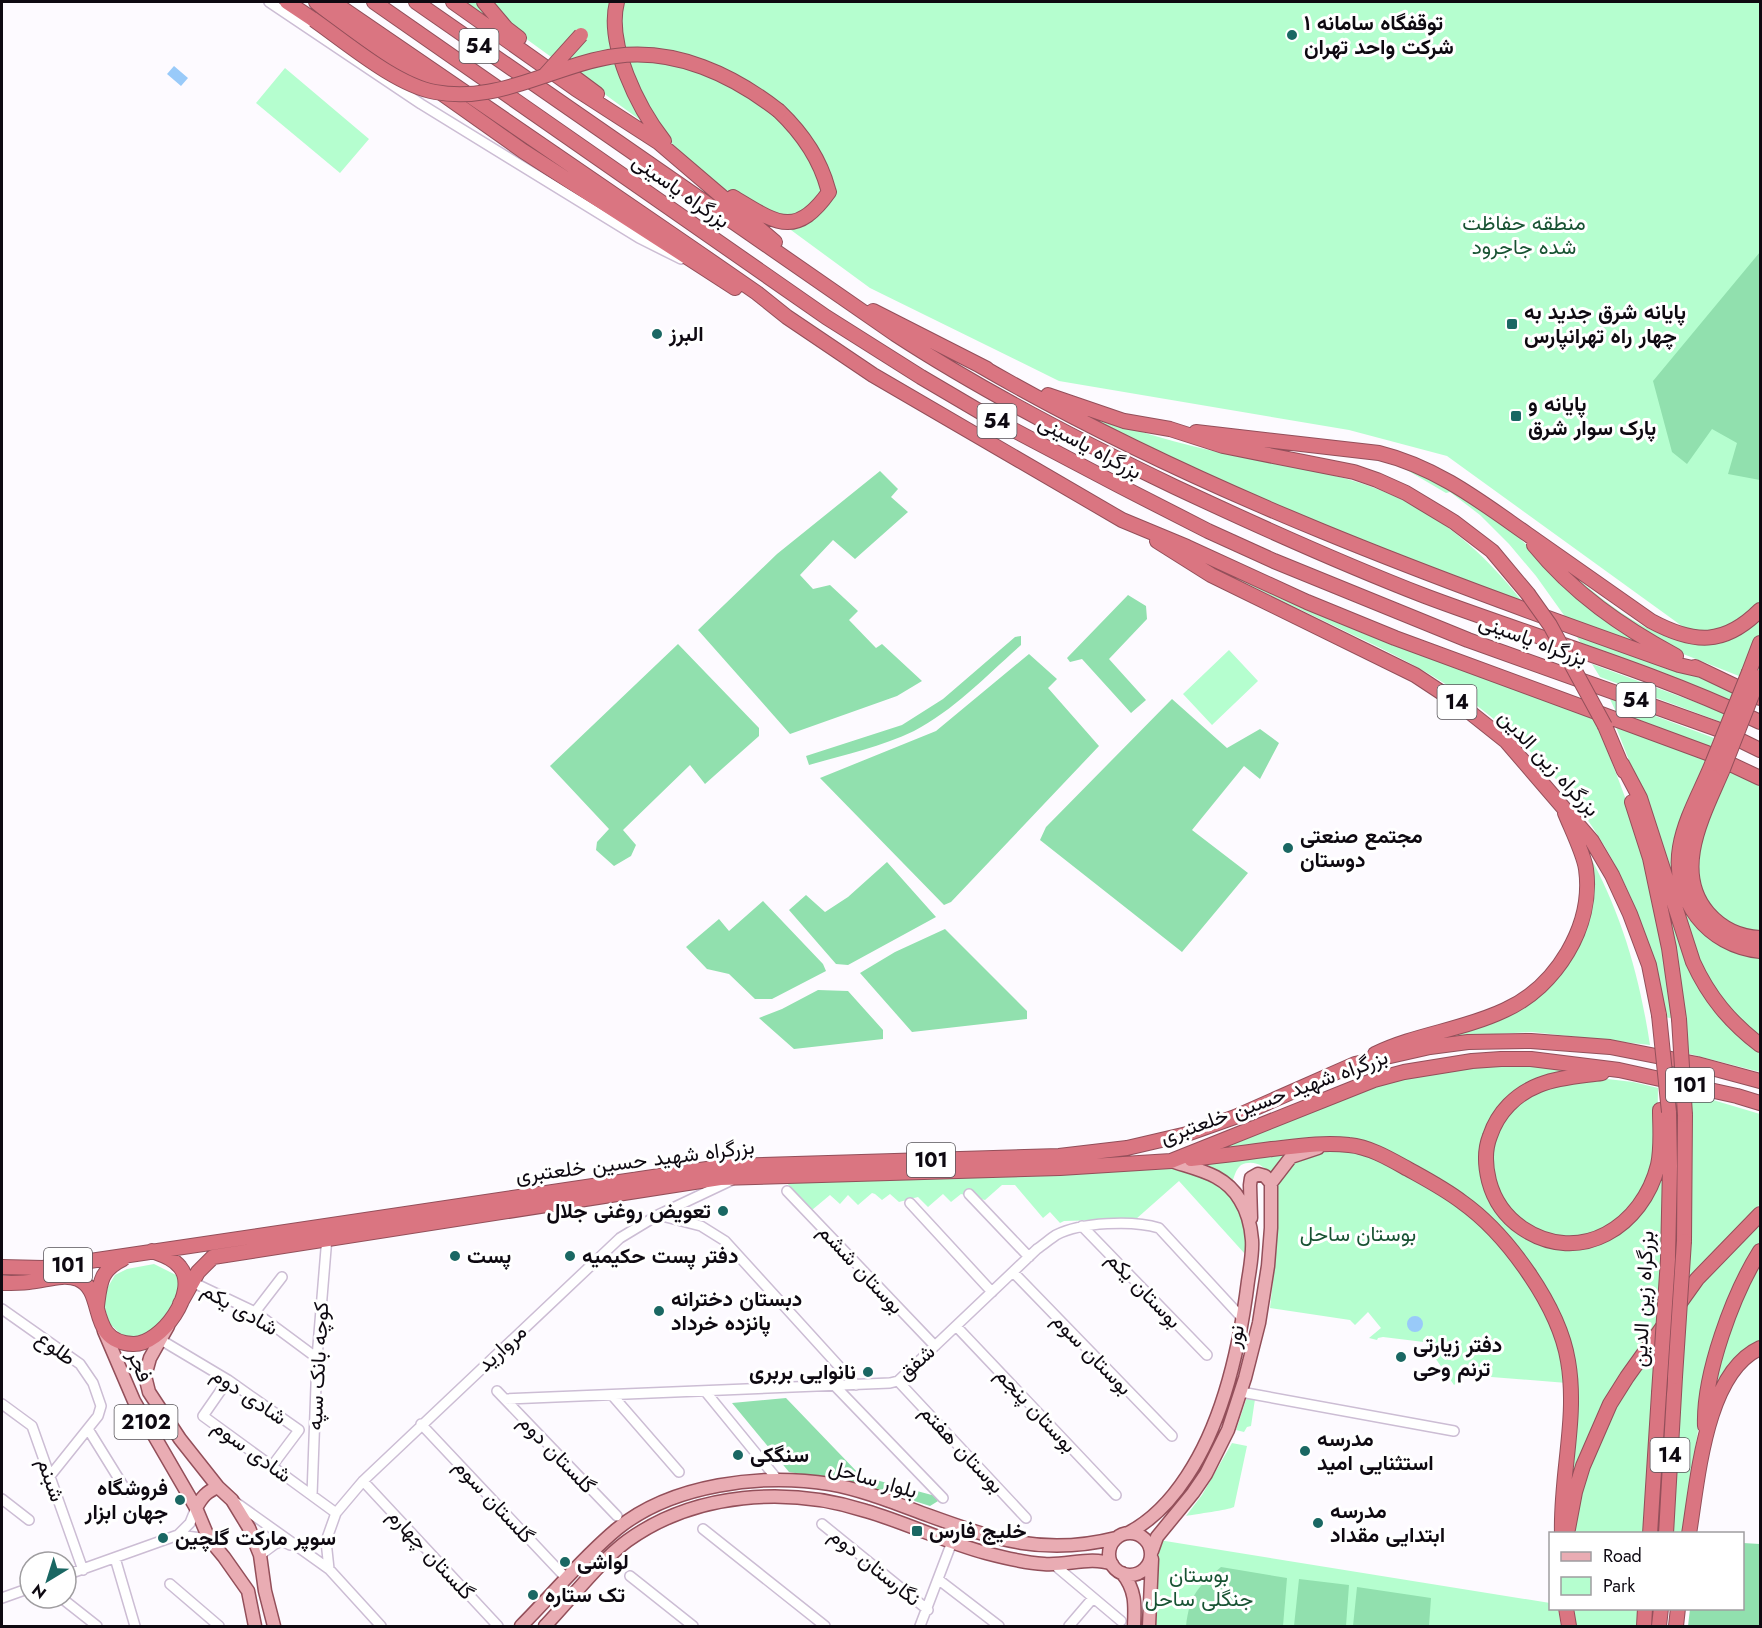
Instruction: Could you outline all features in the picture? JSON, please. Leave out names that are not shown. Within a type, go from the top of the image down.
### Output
[{"type":"highway","points":[[287,2],[400,79],[434,92],[488,93],[615,56],[676,59],[708,68],[738,82],[779,111],[805,139],[823,171],[829,191],[811,214],[804,219],[787,222],[769,218],[703,180]]},
{"type":"highway","points":[[316,2],[357,34],[523,151],[706,270],[787,317]]},
{"type":"highway","points":[[333,2],[873,375],[1122,520],[1349,620],[1707,753],[1761,778]]},
{"type":"highway","name":"بزرگراه یاسینی","points":[[374,2],[826,317],[988,417],[1209,531],[1274,561],[1468,640],[1717,729],[1761,750]]},
{"type":"highway","name":"بزرگراه یاسینی","points":[[416,2],[827,287],[943,365],[1006,402],[1128,464],[1281,536],[1373,576],[1654,678],[1761,722]]},
{"type":"highway","points":[[453,2],[576,89],[650,136]]},
{"type":"highway","points":[[484,2],[506,28],[583,82],[677,157],[827,287]]},
{"type":"highway","points":[[617,2],[614,18],[615,32],[631,83],[649,120],[677,157]]},
{"type":"highway","points":[[543,76],[581,35]]},
{"type":"highway","name":"14","points":[[843,297],[1029,388],[1124,421],[1170,429]]},
{"type":"highway","points":[[979,365],[1027,393],[1114,437],[1289,517],[1406,566],[1647,653],[1701,670]]},
{"type":"highway","points":[[1170,429],[1379,453],[1429,469],[1524,531],[1651,621],[1673,633],[1697,639],[1713,639],[1742,626],[1761,610]]},
{"type":"highway","name":"بزرگراه زین الدین","points":[[1170,429],[1223,446],[1354,472],[1406,493],[1454,522],[1491,551],[1528,594],[1550,625],[1605,726],[1622,764],[1650,858],[1669,948],[1679,1019],[1685,1115],[1684,1241],[1665,1532]]},
{"type":"highway","name":"بزرگراه زین الدین","points":[[1122,520],[1211,575],[1415,675],[1462,706],[1506,741],[1592,841],[1612,875],[1633,921],[1649,965],[1659,1015],[1665,1066],[1660,1082],[1665,1111],[1668,1259],[1650,1532]]},
{"type":"highway","points":[[1524,531],[1558,573],[1587,599],[1642,638],[1701,670],[1761,698]]},
{"type":"highway","points":[[1761,643],[1756,674],[1718,766],[1692,853],[1693,883],[1704,908],[1724,928],[1735,933],[1761,938]]},
{"type":"highway","points":[[1622,764],[1640,798],[1693,962],[1725,1014],[1736,1026],[1761,1045]]},
{"type":"highway","points":[[1718,766],[1691,814],[1680,845],[1680,881],[1691,909],[1708,929],[1726,942],[1761,951]]},
{"type":"highway","points":[[1355,1064],[1396,1044],[1505,1010],[1537,990],[1561,964],[1579,927],[1585,907],[1586,868],[1561,803]]},
{"type":"highway","name":"بزرگراه شهید حسین خلعتبری","points":[[2,1267],[44,1268],[727,1166],[1059,1155],[1127,1148],[1187,1134],[1235,1117],[1355,1064],[1430,1047],[1468,1042],[1531,1041],[1610,1047],[1697,1064],[1761,1081]]},
{"type":"highway","name":"بزرگراه شهید حسین خلعتبری","points":[[180,1304],[198,1272],[213,1257],[720,1178],[1060,1168],[1171,1161],[1255,1129],[1346,1089],[1404,1072],[1438,1065],[1501,1059],[1531,1059],[1619,1070],[1761,1103]]},
{"type":"highway","points":[[1619,1070],[1545,1083],[1521,1095],[1502,1113],[1488,1139],[1485,1159],[1491,1188],[1508,1216],[1534,1234],[1564,1242],[1576,1243],[1596,1239],[1618,1228],[1638,1208],[1653,1180],[1658,1162],[1665,1111]]},
{"type":"highway","points":[[1171,1161],[1303,1145],[1334,1144],[1365,1148],[1385,1157],[1464,1203],[1479,1216],[1507,1246],[1547,1301],[1563,1338],[1571,1385],[1562,1507],[1564,1532]]},
{"type":"highway","points":[[1564,1532],[1583,1466],[1610,1404],[1697,1279],[1761,1214]]},
{"type":"highway","points":[[151,1251],[173,1260],[185,1275],[187,1282],[180,1304]]},
{"type":"highway","points":[[1705,1434],[1704,1411],[1725,1325],[1741,1286],[1761,1251]]},
{"type":"highway","points":[[96,1307],[102,1277],[107,1269],[133,1254]]},
{"type":"highway","name":"101","points":[[2,1283],[30,1282],[67,1276],[81,1280],[89,1288],[104,1331],[119,1342],[142,1343],[152,1339],[170,1322],[180,1304]]},
{"type":"highway","points":[[1689,1532],[1705,1434],[1719,1395],[1729,1376],[1745,1357],[1761,1348]]},
{"type":"highway","points":[[1566,1610],[1569,1626]]},
{"type":"highway","points":[[1644,1626],[1645,1610]]},
{"type":"highway","points":[[1659,1626],[1661,1610]]},
{"type":"highway","points":[[1676,1626],[1678,1610]]},
{"type":"main road","points":[[1252,1239],[1251,1178],[1258,1174],[1265,1176],[1271,1183],[1291,1157],[1334,1144]]},
{"type":"main road","name":"نور","points":[[1128,1533],[1166,1505],[1200,1454],[1213,1424],[1229,1375],[1243,1319],[1252,1239],[1245,1210],[1231,1188],[1210,1173],[1171,1161]]},
{"type":"main road","name":"نور","points":[[1152,1554],[1157,1537],[1194,1493],[1206,1474],[1228,1430],[1241,1392],[1259,1323],[1268,1266],[1271,1183]]},
{"type":"main road","points":[[1243,1319],[1259,1323]]},
{"type":"main road","name":"فجر","points":[[170,1322],[150,1358],[145,1376],[149,1392],[180,1439],[218,1487]]},
{"type":"main road","name":"فجر","points":[[104,1331],[134,1401],[196,1508]]},
{"type":"main road","points":[[777,1479],[791,1496]]},
{"type":"main road","name":"بلوار ساحل","points":[[521,1626],[566,1578],[619,1528],[649,1509],[688,1494],[721,1485],[777,1479],[830,1484],[872,1495],[991,1536],[1042,1547],[1094,1544],[1116,1538]]},
{"type":"main road","points":[[196,1508],[208,1491],[218,1487]]},
{"type":"main road","name":"2102","points":[[218,1487],[232,1500],[249,1528],[260,1555],[265,1591],[274,1626]]},
{"type":"main road","name":"بلوار ساحل","points":[[545,1626],[626,1542],[654,1525],[688,1510],[757,1497],[791,1496],[829,1501],[866,1510],[952,1542],[1010,1559],[1044,1564],[1094,1561],[1112,1564]]},
{"type":"main road","name":"2102","points":[[196,1508],[209,1539],[248,1591],[255,1626]]},
{"type":"main road","points":[[1134,1626],[1136,1602],[1133,1591],[1112,1564],[1109,1550],[1116,1538],[1128,1533],[1141,1535],[1146,1539],[1152,1554],[1149,1626]]},
{"type":"main road","points":[[1122,1574],[1142,1572],[1150,1563],[1152,1554]]},
{"type":"street","points":[[269,2],[422,104],[639,238],[706,270]]},
{"type":"street","name":"مروارید","points":[[329,1569],[326,1541],[336,1513],[363,1481],[421,1424],[620,1238],[658,1215],[736,1178]]},
{"type":"street","name":"بوستان ششم","points":[[787,1191],[935,1346]]},
{"type":"street","points":[[969,1194],[1029,1257]]},
{"type":"street","points":[[910,1203],[992,1292]]},
{"type":"street","points":[[658,1215],[701,1226],[725,1241],[856,1385]]},
{"type":"street","name":"شفق","points":[[505,1399],[835,1386],[898,1381],[1029,1257],[1057,1234],[1082,1226],[1143,1223],[1159,1228],[1243,1319]]},
{"type":"street","name":"بوستان یکم","points":[[1082,1226],[1207,1355]]},
{"type":"street","name":"کوچه بانک سپه","points":[[312,1495],[317,1358],[327,1238]]},
{"type":"street","name":"بوستان سوم","points":[[1013,1272],[1172,1437]]},
{"type":"street","points":[[255,1312],[282,1277]]},
{"type":"street","name":"شادی یکم","points":[[192,1282],[255,1312],[317,1358]]},
{"type":"street","name":"طلوع","points":[[2,1309],[80,1364],[93,1383],[101,1406],[99,1416],[50,1476]]},
{"type":"street","name":"بوستان پنجم","points":[[956,1326],[1116,1496]]},
{"type":"street","name":"شادی دوم","points":[[161,1340],[228,1380],[298,1430],[272,1466]]},
{"type":"street","name":"شادی سوم","points":[[228,1380],[203,1416],[336,1513]]},
{"type":"street","name":"بوستان هفتم","points":[[898,1381],[1026,1518]]},
{"type":"street","points":[[835,1386],[943,1498]]},
{"type":"street","name":"گلستان دوم","points":[[497,1391],[617,1516]]},
{"type":"street","points":[[705,1391],[777,1479]]},
{"type":"street","points":[[1241,1392],[1454,1431]]},
{"type":"street","points":[[612,1395],[679,1472]]},
{"type":"street","name":"شبنم","points":[[2,1404],[32,1426],[82,1570]]},
{"type":"street","name":"گلستان سوم","points":[[421,1424],[566,1578]]},
{"type":"street","points":[[88,1429],[127,1492]]},
{"type":"street","name":"گلستان چهارم","points":[[363,1481],[498,1626]]},
{"type":"street","points":[[2,1499],[29,1520]]},
{"type":"street","points":[[232,1500],[329,1569],[381,1626]]},
{"type":"street","points":[[178,1536],[190,1523],[196,1508]]},
{"type":"street","name":"نگارستان دوم","points":[[822,1524],[928,1610]]},
{"type":"street","points":[[703,1529],[825,1626]]},
{"type":"street","points":[[78,1571],[178,1536],[209,1539]]},
{"type":"street","points":[[260,1555],[274,1544],[282,1542],[300,1550]]},
{"type":"street","points":[[920,1626],[952,1542]]},
{"type":"street","points":[[115,1557],[135,1626]]},
{"type":"street","points":[[1058,1568],[1121,1621]]},
{"type":"street","points":[[630,1576],[693,1626]]},
{"type":"street","points":[[939,1580],[999,1626]]},
{"type":"street","points":[[170,1584],[219,1626]]},
{"type":"street","points":[[2,1598],[18,1592]]},
{"type":"street","points":[[1069,1626],[1093,1598]]},
{"type":"street","points":[[77,1610],[97,1626]]},
{"type":"green space","name":"منطقه حفاظت شده جاجرود","points":[[460,2],[1760,2],[1760,671],[1749,666],[1744,678],[1668,648],[1622,622],[1551,558],[1604,600],[1641,625],[1682,640],[1704,642],[1447,456],[1349,430],[1059,381],[870,288],[750,200],[721,188],[669,141],[566,66],[514,30],[507,33]]},
{"type":"green space","points":[[285,68],[369,139],[340,173],[256,103]]},
{"type":"green space","points":[[1760,252],[1760,480],[1728,474],[1737,443],[1712,429],[1687,464],[1672,452],[1653,381]]},
{"type":"green space","points":[[1059,406],[1193,446],[1347,479],[1401,499],[1425,512],[1469,544],[1489,563],[1526,606],[1438,573],[1239,489]]},
{"type":"green space","points":[[1381,459],[1429,472],[1511,530],[1540,558],[1677,660],[1566,618],[1536,576],[1480,515],[1450,492],[1446,493],[1400,466]]},
{"type":"green space","points":[[880,471],[898,489],[891,497],[908,512],[855,559],[833,540],[800,575],[813,589],[830,585],[858,611],[849,620],[876,648],[882,644],[922,681],[897,696],[790,734],[698,630],[777,554]]},
{"type":"green space","points":[[1203,562],[1409,650],[1594,719],[1621,786],[1644,854],[1658,916],[1675,1019],[1665,1017],[1640,920],[1606,848],[1560,784],[1533,754],[1504,727],[1439,680],[1381,648]]},
{"type":"green space","points":[[1128,595],[1146,606],[1147,619],[1109,659],[1146,700],[1131,713],[1082,659],[1070,662],[1067,658]]},
{"type":"green space","points":[[1572,629],[1734,689],[1730,700],[1582,645]]},
{"type":"green space","points":[[1021,636],[1021,645],[970,691],[929,723],[888,742],[809,765],[806,756],[902,725],[943,699],[1015,637]]},
{"type":"green space","points":[[678,644],[759,728],[759,736],[705,784],[690,765],[623,830],[636,845],[631,856],[614,866],[596,850],[597,842],[609,829],[550,766]]},
{"type":"green space","points":[[1229,650],[1258,681],[1212,725],[1183,694]]},
{"type":"green space","points":[[1029,654],[1057,679],[1048,688],[1099,746],[951,902],[944,905],[820,778],[936,731]]},
{"type":"green space","points":[[1592,664],[1725,713],[1721,722],[1600,677]]},
{"type":"green space","points":[[1172,699],[1227,748],[1260,729],[1279,743],[1260,779],[1244,766],[1192,830],[1248,873],[1182,952],[1040,840],[1046,827]]},
{"type":"green space","points":[[1610,699],[1714,738],[1710,748],[1616,712]]},
{"type":"green space","points":[[1616,727],[1709,761],[1675,876],[1760,954],[1760,1038],[1742,1024],[1713,987],[1697,955],[1648,809]]},
{"type":"green space","points":[[1726,768],[1760,784],[1760,936],[1733,929],[1704,901],[1695,858]]},
{"type":"green space","points":[[1586,849],[1609,896],[1627,944],[1646,1018],[1650,1045],[1532,1032],[1447,1037],[1498,1019],[1577,945]]},
{"type":"green space","points":[[1654,849],[1724,1022],[1760,1052],[1760,1072],[1686,1053]]},
{"type":"green space","points":[[887,862],[936,917],[848,965],[836,964],[789,910],[806,895],[825,912],[848,897]]},
{"type":"green space","points":[[763,901],[823,964],[826,971],[772,999],[755,999],[729,974],[707,969],[686,947],[719,919],[729,931]]},
{"type":"green space","points":[[945,929],[1027,1011],[1027,1019],[912,1032],[860,973],[895,952]]},
{"type":"green space","points":[[818,990],[848,991],[883,1030],[883,1039],[794,1049],[759,1018]]},
{"type":"green space","points":[[1512,1065],[1597,1071],[1578,1073],[1505,1105],[1484,1173],[1528,1236],[1601,1241],[1659,1171],[1666,1168],[1659,1320],[1633,1355],[1608,1396],[1564,1518],[1568,1340],[1493,1225],[1367,1145],[1205,1154],[1367,1089],[1439,1072]]},
{"type":"green space","points":[[1599,1078],[1658,1088],[1657,1151],[1645,1192],[1609,1230],[1560,1240],[1518,1222],[1495,1189],[1491,1148],[1511,1107],[1543,1087]]},
{"type":"green space","points":[[1690,1095],[1760,1114],[1760,1204],[1688,1281]]},
{"type":"green space","points":[[1675,1120],[1681,1120],[1681,1175],[1675,1292],[1670,1297]]},
{"type":"green space","points":[[1308,1147],[1281,1160],[1270,1176],[1258,1164],[1245,1163],[1236,1171],[1232,1183],[1217,1171],[1201,1165],[1211,1160]]},
{"type":"green space","name":"بوستان ساحل","points":[[1344,1148],[1373,1155],[1471,1213],[1525,1274],[1550,1315],[1567,1383],[1466,1375],[1454,1385],[1424,1342],[1383,1337],[1377,1340],[1369,1338],[1381,1328],[1368,1312],[1355,1325],[1350,1320],[1270,1308],[1277,1243],[1278,1182],[1290,1163],[1325,1150]]},
{"type":"green space","points":[[1169,1168],[1211,1177],[1238,1203],[1247,1239],[1245,1254],[1179,1181],[1136,1219],[1060,1223],[1050,1212],[1043,1218],[1015,1185],[1002,1185],[985,1200],[961,1194],[951,1202],[943,1194],[928,1207],[918,1197],[899,1202],[890,1194],[882,1200],[872,1193],[858,1205],[848,1195],[840,1204],[830,1195],[812,1210],[785,1181]]},
{"type":"green space","points":[[1760,1220],[1760,1241],[1754,1250],[1704,1392],[1682,1532],[1671,1532],[1686,1299]]},
{"type":"green space","points":[[1760,1263],[1760,1344],[1710,1408],[1722,1352],[1737,1305]]},
{"type":"green space","points":[[154,1264],[176,1275],[181,1284],[167,1314],[156,1327],[126,1339],[109,1323],[102,1297],[115,1275],[127,1269]]},
{"type":"green space","points":[[1657,1342],[1645,1532],[1574,1532],[1581,1491],[1591,1461],[1622,1392]]},
{"type":"green space","points":[[1247,1397],[1255,1399],[1251,1426],[1247,1427],[1244,1432],[1236,1430]]},
{"type":"green space","points":[[786,1398],[861,1476],[943,1498],[930,1506],[858,1483],[789,1472],[732,1403]]},
{"type":"green space","points":[[1232,1443],[1247,1446],[1234,1507],[1186,1516],[1202,1495]]},
{"type":"green space","name":"بوستان جنگلی ساحل","points":[[1159,1540],[1549,1603],[1549,1610],[1558,1610],[1561,1626],[1151,1626]]},
{"type":"green space","points":[[1744,1543],[1760,1544],[1760,1626],[1688,1626],[1690,1610],[1744,1610]]},
{"type":"green space","points":[[1221,1567],[1287,1578],[1283,1626],[1186,1626],[1190,1606],[1196,1592]]},
{"type":"green space","points":[[1299,1579],[1349,1585],[1346,1626],[1294,1626]]},
{"type":"green space","points":[[1357,1587],[1431,1598],[1429,1626],[1353,1626]]},
{"type":"green space","points":[[1574,1610],[1641,1610],[1640,1626],[1576,1626]]},
{"type":"water","points":[[174,66],[188,78],[181,86],[167,74]]},
{"type":"water","points":[[1415,1316],[1421,1318],[1423,1324],[1421,1330],[1415,1332],[1409,1330],[1407,1324],[1409,1318]]},
{"type":"place","name":"توقفگاه سامانه ۱ شرکت واحد تهران","points":[[1292,35]]},
{"type":"place","name":"پایانه شرق جدید به چهار راه تهرانپارس","points":[[1512,324]]},
{"type":"place","name":"البرز","points":[[657,334]]},
{"type":"place","name":"پایانه و پارک‌ سوار شرق","points":[[1516,416]]},
{"type":"place","name":"مجتمع صنعتی دوستان","points":[[1288,848]]},
{"type":"place","name":"تعویض روغنی جلال","points":[[723,1211]]},
{"type":"place","name":"پست","points":[[455,1256]]},
{"type":"place","name":"دفتر پست حکیمیه","points":[[570,1256]]},
{"type":"place","name":"دبستان دخترانه پانزده خرداد","points":[[659,1311]]},
{"type":"place","name":"دفتر زیارتی ترنم وحی","points":[[1401,1357]]},
{"type":"place","name":"نانوایی بربری","points":[[868,1372]]},
{"type":"place","name":"مدرسه استثنایی امید","points":[[1305,1451]]},
{"type":"place","name":"سنگکی","points":[[738,1455]]},
{"type":"place","name":"فروشگاه جهان ابزار","points":[[180,1500]]},
{"type":"place","name":"مدرسه ابتدایی مقداد","points":[[1318,1523]]},
{"type":"place","name":"خلیج فارس","points":[[917,1531]]},
{"type":"place","name":"سوپر مارکت گلچین","points":[[163,1538]]},
{"type":"place","name":"لواشی","points":[[565,1562]]},
{"type":"place","name":"تک ستاره","points":[[533,1595]]}]
